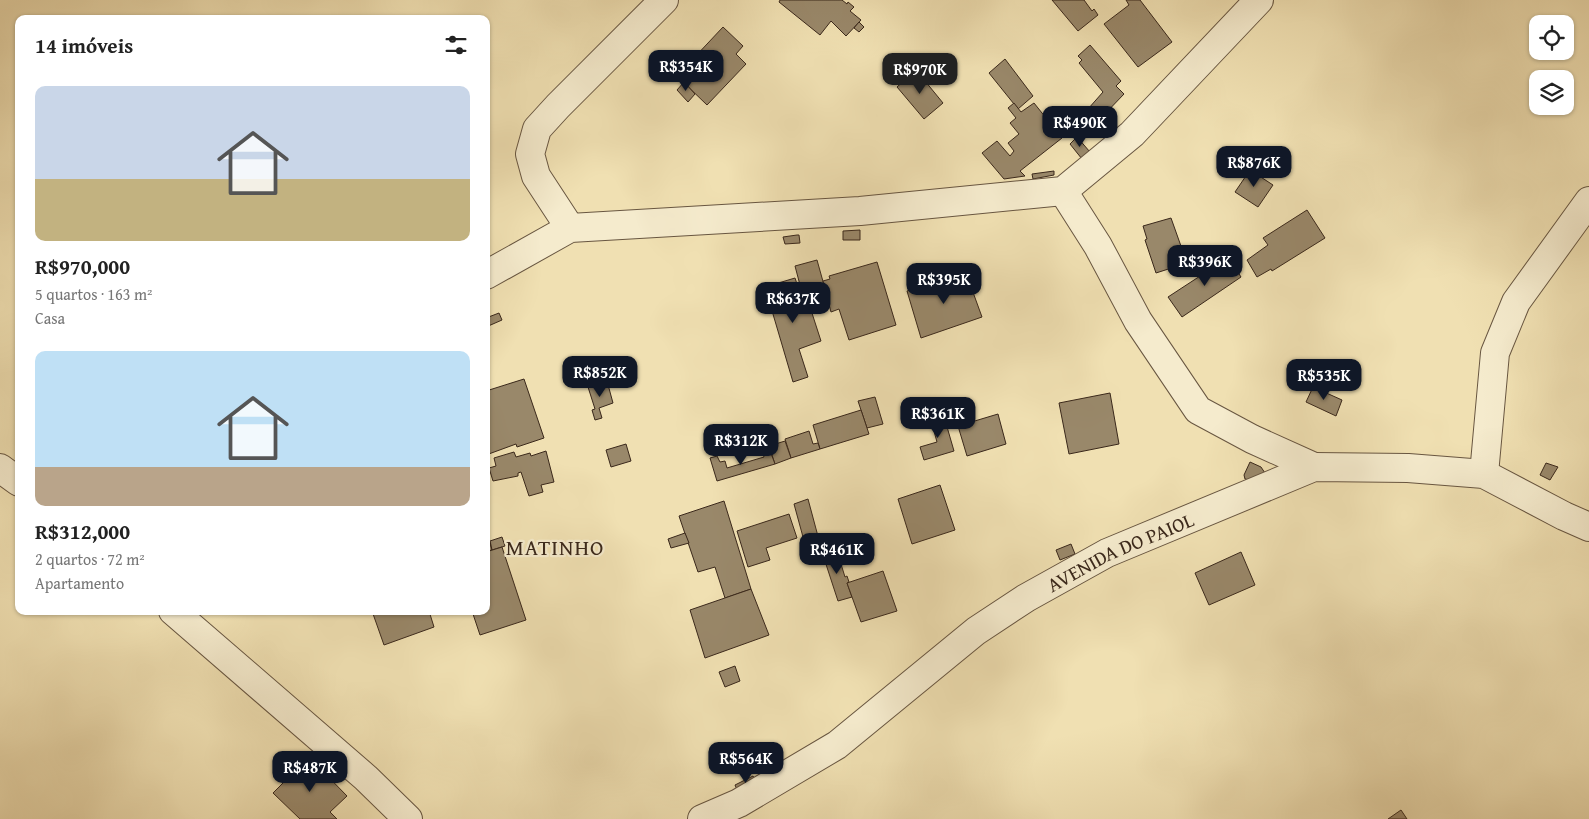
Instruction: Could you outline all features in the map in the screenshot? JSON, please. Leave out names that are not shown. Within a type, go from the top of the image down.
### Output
[{"type":"street","points":[[570,228],[536,176],[530,154],[537,130],[558,106],[664,0]]},
{"type":"street","points":[[490,273],[570,228],[860,211],[1063,191],[1132,134],[1259,0]]},
{"type":"street","points":[[1063,191],[1098,246],[1138,321],[1198,410],[1252,439],[1314,467]]},
{"type":"street","points":[[1484,474],[1495,354],[1516,302],[1589,200]]},
{"type":"street","name":"AVENIDA DO PAIOL","points":[[702,819],[739,803],[837,745],[976,631],[1026,598],[1107,553],[1314,467],[1408,468],[1484,474],[1589,527]]},
{"type":"street","points":[[0,468],[15,479]]},
{"type":"street","points":[[178,615],[366,778],[408,819]]},
{"type":"building","points":[[780,0],[842,0],[854,7],[850,11],[861,20],[846,36],[831,21],[820,35],[779,2]]},
{"type":"building","points":[[1052,0],[1084,0],[1092,11],[1094,9],[1098,15],[1078,31]]},
{"type":"building","points":[[1126,0],[1140,0],[1172,42],[1138,67],[1104,24],[1129,5]]},
{"type":"building","points":[[859,22],[864,27],[859,32],[854,28]]},
{"type":"building","points":[[723,27],[743,46],[736,54],[746,64],[707,105],[677,76]]},
{"type":"building","points":[[1090,45],[1121,81],[1116,86],[1124,94],[1101,118],[1095,111],[1092,115],[1088,109],[1103,92],[1079,63],[1082,60],[1078,56]]},
{"type":"building","points":[[1005,59],[1033,96],[1018,109],[989,73]]},
{"type":"building","points":[[916,70],[943,103],[924,119],[897,87]]},
{"type":"building","points":[[684,82],[695,94],[688,102],[677,90]]},
{"type":"building","points":[[1014,103],[1021,112],[1034,103],[1062,138],[1020,171],[1025,176],[1004,179],[982,153],[997,141],[1010,156],[1014,151],[1008,143],[1019,134],[1010,123],[1016,118],[1008,108]]},
{"type":"building","points":[[1077,137],[1090,152],[1082,159],[1070,144]]},
{"type":"building","points":[[1250,170],[1273,185],[1258,207],[1235,192]]},
{"type":"building","points":[[1054,171],[1054,175],[1033,179],[1032,174]]},
{"type":"building","points":[[1307,210],[1325,238],[1272,271],[1271,269],[1257,277],[1247,260],[1268,245],[1263,238]]},
{"type":"building","points":[[1171,218],[1187,263],[1156,273],[1145,240],[1147,239],[1143,226]]},
{"type":"building","points":[[860,230],[860,240],[843,240],[843,231]]},
{"type":"building","points":[[799,235],[800,243],[785,244],[783,237]]},
{"type":"building","points":[[1227,255],[1241,277],[1182,317],[1168,297],[1220,263],[1218,261]]},
{"type":"building","points":[[817,260],[829,303],[823,304],[822,299],[805,304],[795,266]]},
{"type":"building","points":[[877,262],[896,325],[849,340],[839,309],[831,312],[823,281],[830,279],[829,276]]},
{"type":"building","points":[[966,273],[982,317],[921,338],[907,291]]},
{"type":"building","points":[[795,278],[797,284],[799,284],[806,309],[810,307],[821,341],[799,349],[808,377],[793,382],[765,287]]},
{"type":"building","points":[[499,313],[502,320],[490,325],[490,316]]},
{"type":"building","points":[[524,379],[544,438],[517,447],[516,444],[490,454],[490,390]]},
{"type":"building","points":[[607,381],[613,403],[599,408],[602,418],[595,420],[592,410],[595,409],[588,387]]},
{"type":"building","points":[[1313,387],[1342,400],[1336,416],[1306,402]]},
{"type":"building","points":[[1110,393],[1119,444],[1069,454],[1059,403]]},
{"type":"building","points":[[875,397],[883,424],[867,428],[858,401]]},
{"type":"building","points":[[861,410],[869,434],[820,449],[813,425]]},
{"type":"building","points":[[943,413],[954,451],[924,460],[920,447],[937,442],[930,417]]},
{"type":"building","points":[[998,414],[1006,444],[967,456],[958,426]]},
{"type":"building","points":[[809,431],[813,444],[818,443],[820,449],[791,458],[785,439]]},
{"type":"building","points":[[785,441],[791,458],[775,464],[769,446]]},
{"type":"building","points":[[626,444],[631,461],[611,467],[606,450]]},
{"type":"building","points":[[769,448],[775,464],[717,481],[710,458],[717,456],[720,462],[725,461],[727,468],[764,457],[762,450]]},
{"type":"building","points":[[546,451],[554,482],[541,485],[543,492],[529,496],[521,472],[518,473],[518,476],[493,481],[490,468],[496,466],[494,458],[514,452],[516,457],[530,453],[531,456]]},
{"type":"building","points":[[1250,462],[1261,467],[1265,473],[1249,480],[1245,479],[1244,475]]},
{"type":"building","points":[[1546,463],[1558,467],[1550,480],[1540,475]]},
{"type":"building","points":[[940,485],[955,530],[912,544],[898,499]]},
{"type":"building","points":[[808,499],[823,555],[809,559],[794,504]]},
{"type":"building","points":[[724,501],[751,589],[725,598],[715,567],[698,572],[679,516]]},
{"type":"building","points":[[789,514],[797,538],[766,548],[770,560],[748,567],[737,531]]},
{"type":"building","points":[[685,533],[689,543],[671,548],[668,539]]},
{"type":"building","points":[[502,537],[505,546],[492,550],[490,541]]},
{"type":"building","points":[[1071,544],[1075,554],[1060,560],[1056,550]]},
{"type":"building","points":[[502,547],[526,620],[480,635],[473,615],[490,615],[490,551]]},
{"type":"building","points":[[836,548],[845,577],[847,576],[849,582],[847,583],[852,597],[838,601],[822,552]]},
{"type":"building","points":[[1241,552],[1255,585],[1209,605],[1195,573]]},
{"type":"building","points":[[883,571],[897,611],[861,622],[847,583]]},
{"type":"building","points":[[751,589],[769,635],[705,658],[690,610]]},
{"type":"building","points":[[373,615],[430,615],[434,627],[384,645]]},
{"type":"building","points":[[735,666],[740,681],[725,687],[719,672]]},
{"type":"building","points":[[309,757],[347,796],[330,812],[337,819],[300,819],[273,793]]},
{"type":"building","points":[[753,776],[757,783],[738,792],[735,785]]},
{"type":"building","points":[[1401,810],[1407,819],[1388,819]]},
{"type":"district","name":"MATINHO","points":[[555,547]]}]
